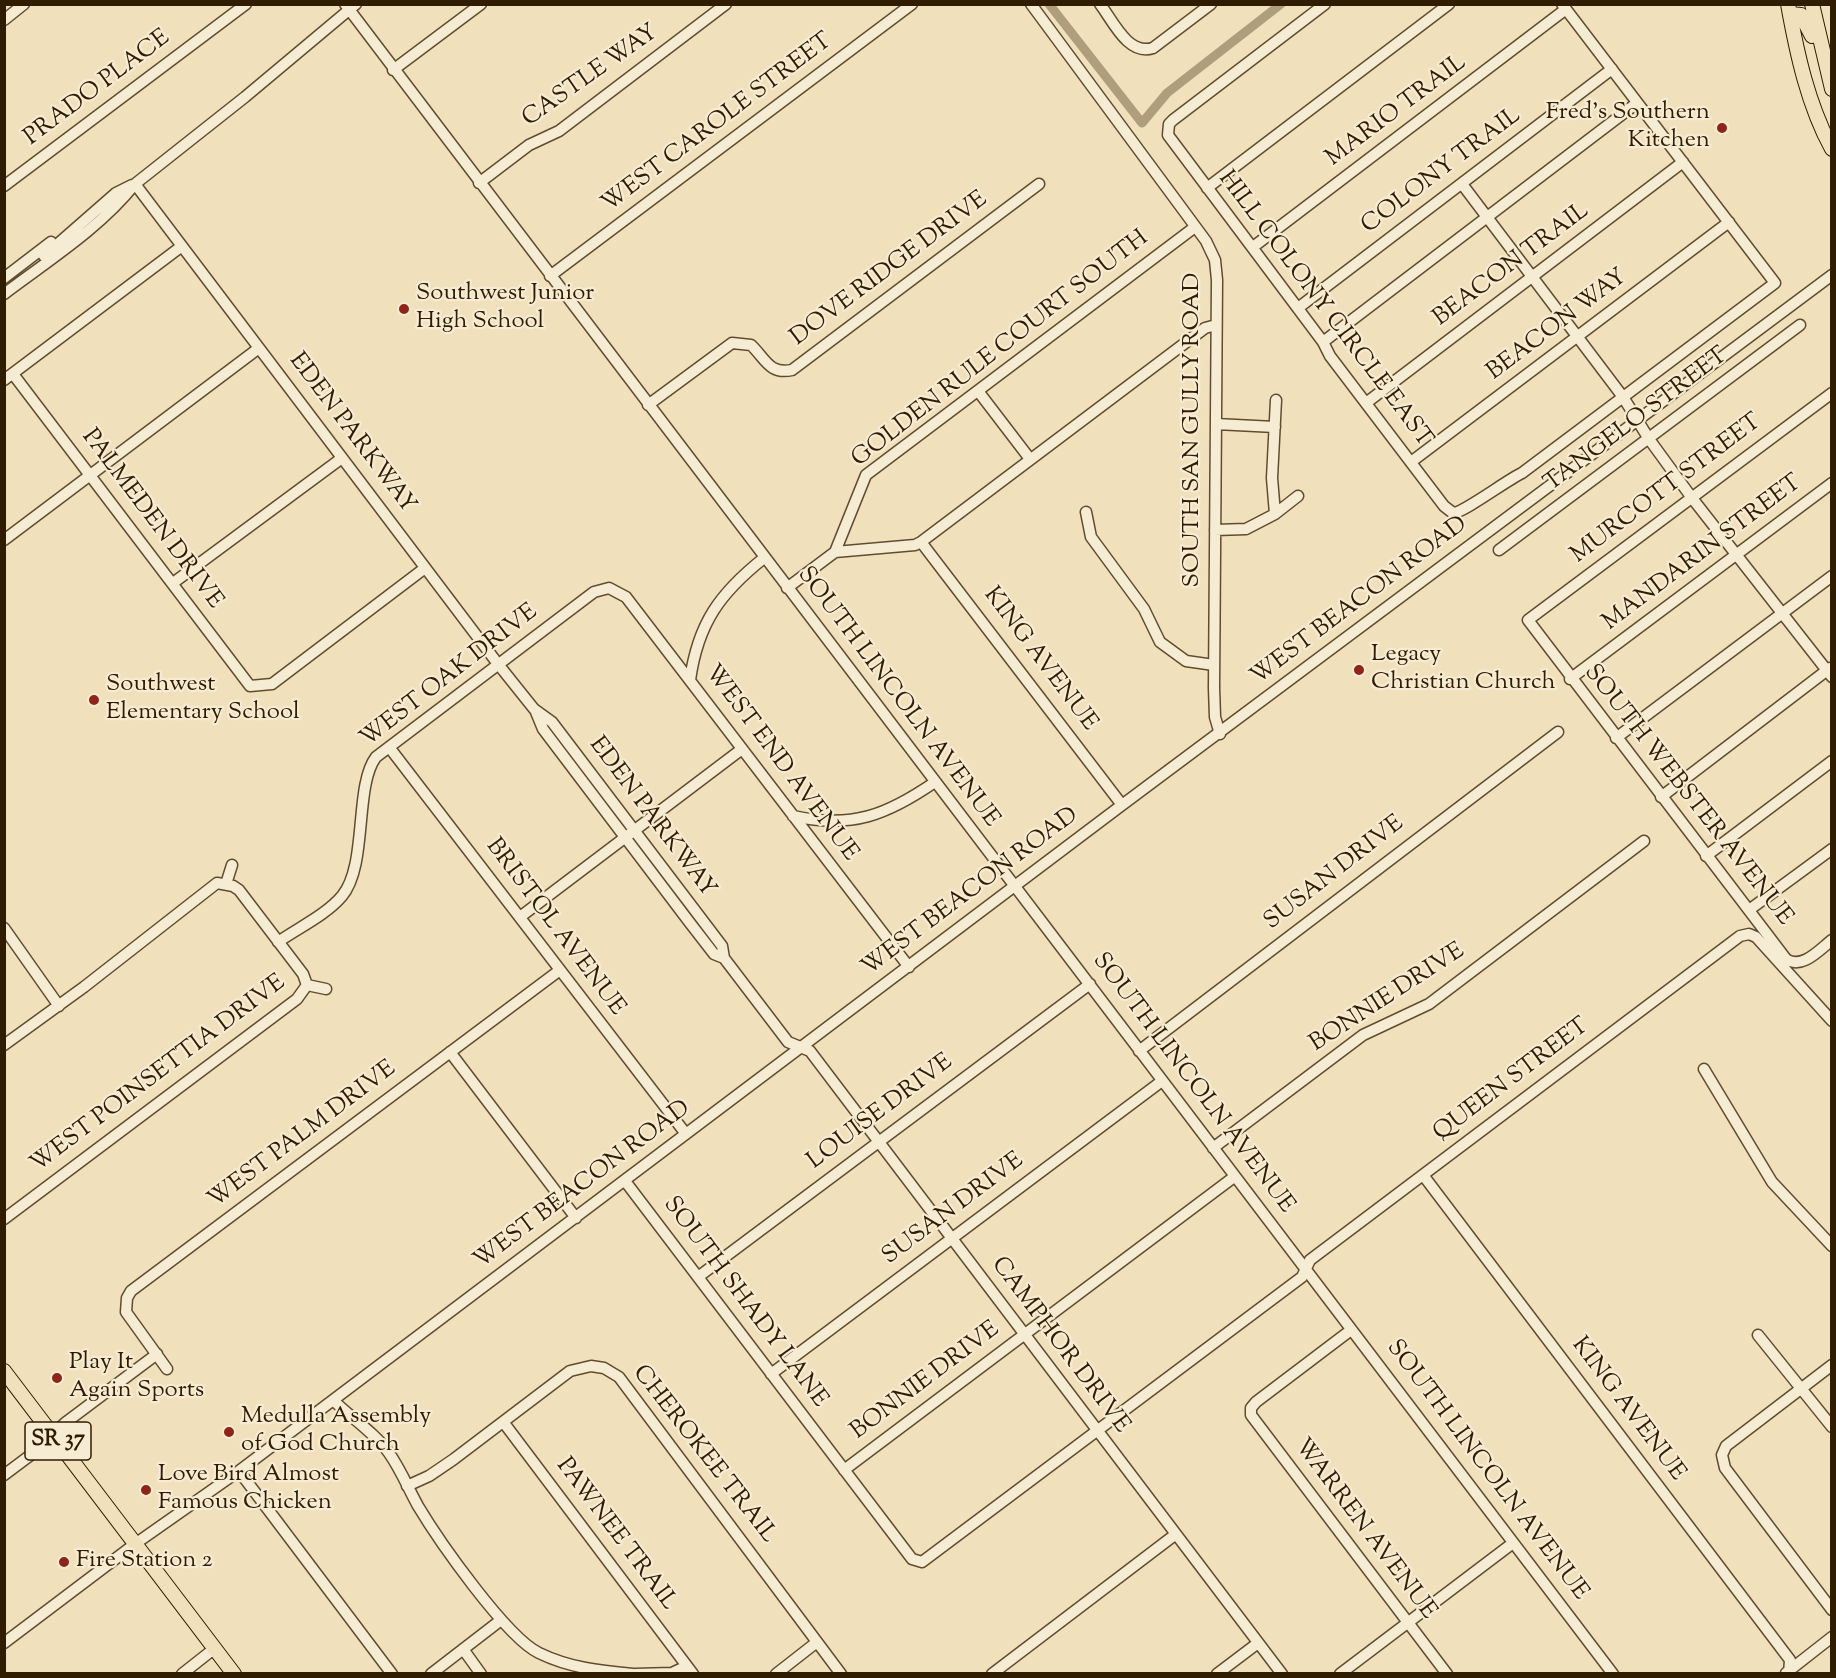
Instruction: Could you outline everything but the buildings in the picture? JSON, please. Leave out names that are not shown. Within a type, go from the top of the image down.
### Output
[{"type":"main road","points":[[1812,4],[1822,56],[1832,89]]},
{"type":"main road","points":[[1789,9],[1801,15],[1805,20],[1815,47],[1822,56]]},
{"type":"main road","points":[[1789,9],[1806,83],[1818,122],[1832,149]]},
{"type":"main road","name":"SR 37","points":[[4,1371],[234,1674]]},
{"type":"street","points":[[4,20],[24,4]]},
{"type":"street","name":"PRADO PLACE","points":[[4,186],[246,4]]},
{"type":"street","points":[[393,70],[481,4]]},
{"type":"street","name":"CASTLE WAY","points":[[479,183],[529,146],[558,131],[726,4]]},
{"type":"street","name":"WEST CAROLE STREET","points":[[550,276],[912,4]]},
{"type":"street","name":"SOUTH SAN GULLY ROAD","points":[[1030,4],[1195,227],[1215,260],[1214,665],[1215,717],[1220,734]]},
{"type":"street","points":[[1100,4],[1124,37],[1137,49],[1153,48],[1211,4]]},
{"type":"street","name":"HILL COLONY CIRCLE EAST","points":[[1324,4],[1173,120],[1167,129],[1168,135],[1323,342],[1330,356],[1444,506],[1453,513],[1462,512],[1495,487],[1522,473],[1623,396]]},
{"type":"street","points":[[1207,188],[1449,4]]},
{"type":"street","points":[[4,294],[121,202],[135,184],[350,7]]},
{"type":"street","name":"SOUTH LINCOLN AVENUE","points":[[350,7],[393,70],[1614,1674]]},
{"type":"street","points":[[1564,7],[1774,283],[1623,396]]},
{"type":"street","name":"MARIO TRAIL","points":[[1252,247],[1564,7]]},
{"type":"street","name":"COLONY TRAIL","points":[[1298,308],[1612,69]]},
{"type":"street","points":[[1323,342],[1637,103]]},
{"type":"street","name":"BEACON TRAIL","points":[[1366,403],[1683,162]]},
{"type":"street","points":[[4,278],[116,193],[135,184]]},
{"type":"street","name":"EDEN PARKWAY","points":[[135,184],[534,709],[543,729],[629,834],[714,954],[724,958],[788,1042],[801,1048]]},
{"type":"street","name":"DOVE RIDGE DRIVE","points":[[648,405],[732,343],[751,345],[771,369],[784,372],[792,370],[1039,184]]},
{"type":"street","points":[[1462,184],[1623,396],[1649,439],[1692,498],[1830,672],[1661,797]]},
{"type":"street","points":[[14,286],[88,216]]},
{"type":"street","name":"BEACON WAY","points":[[1411,462],[1729,222]]},
{"type":"street","name":"GOLDEN RULE COURT SOUTH","points":[[835,552],[866,475],[1195,227]]},
{"type":"street","points":[[9,377],[182,246]]},
{"type":"street","name":"WEST BEACON ROAD","points":[[4,1643],[135,1544],[239,1471],[1015,888],[1122,805],[1832,275]]},
{"type":"street","points":[[787,588],[835,552],[915,545],[921,542],[1205,328],[1216,325]]},
{"type":"street","name":"TANGELO STREET","points":[[1499,550],[1800,325]]},
{"type":"street","points":[[4,540],[259,348]]},
{"type":"street","name":"PALMEDEN DRIVE","points":[[9,377],[91,476],[250,686],[272,684],[425,568]]},
{"type":"street","points":[[978,391],[1030,459]]},
{"type":"street","name":"MURCOTT STREET","points":[[1528,620],[1832,393]]},
{"type":"street","points":[[1275,514],[1272,478],[1276,400]]},
{"type":"street","points":[[1216,424],[1275,427]]},
{"type":"street","points":[[173,584],[342,458]]},
{"type":"street","name":"MANDARIN STREET","points":[[1570,679],[1832,483]]},
{"type":"street","points":[[1215,530],[1246,529],[1275,514],[1298,496]]},
{"type":"street","points":[[1086,513],[1091,537],[1144,609],[1160,642],[1186,661],[1214,665]]},
{"type":"street","name":"KING AVENUE","points":[[921,542],[1122,805]]},
{"type":"street","points":[[690,680],[699,642],[711,612],[730,587],[764,558]]},
{"type":"street","points":[[1616,738],[1832,576]]},
{"type":"street","name":"WEST OAK DRIVE","points":[[278,942],[335,903],[347,890],[359,840],[368,771],[376,757],[594,592],[603,588],[615,589]]},
{"type":"street","name":"WEST END AVENUE","points":[[615,589],[626,597],[909,967]]},
{"type":"street","name":"SOUTH WEBSTER AVENUE","points":[[1528,620],[1570,679],[1786,959],[1796,963],[1806,959],[1832,940]]},
{"type":"street","name":"SUSAN DRIVE","points":[[1139,1051],[1558,732]]},
{"type":"street","name":"BRISTOL AVENUE","points":[[389,747],[686,1134]]},
{"type":"street","points":[[520,917],[742,749]]},
{"type":"street","points":[[1706,856],[1832,761]]},
{"type":"street","points":[[793,816],[839,822],[866,818],[904,803],[935,782]]},
{"type":"street","name":"BONNIE DRIVE","points":[[1213,1148],[1363,1035],[1429,1004],[1644,841]]},
{"type":"street","points":[[1749,910],[1832,849]]},
{"type":"street","points":[[226,884],[232,865]]},
{"type":"street","points":[[4,1045],[59,1006],[217,883],[239,890],[303,974],[307,985],[326,989]]},
{"type":"street","points":[[4,928],[59,1006]]},
{"type":"street","name":"QUEEN STREET","points":[[919,1562],[938,1552],[1302,1277],[1310,1260],[1740,936],[1749,934],[1756,938],[1829,1018]]},
{"type":"street","name":"WEST PALM DRIVE","points":[[167,1368],[126,1312],[130,1291],[560,970]]},
{"type":"street","name":"LOUISE DRIVE","points":[[698,1277],[1090,984]]},
{"type":"street","name":"WEST POINSETTIA DRIVE","points":[[4,1219],[297,999],[307,985]]},
{"type":"street","name":"CAMPHOR DRIVE","points":[[801,1048],[810,1051],[1282,1674]]},
{"type":"street","points":[[450,1052],[576,1218]]},
{"type":"street","points":[[1704,1070],[1772,1182],[1832,1246]]},
{"type":"street","name":"SUSAN DRIVE","points":[[771,1374],[1162,1081]]},
{"type":"street","name":"KING AVENUE","points":[[1422,1175],[1790,1660],[1788,1673]]},
{"type":"street","name":"BONNIE DRIVE","points":[[844,1470],[1234,1177]]},
{"type":"street","name":"SOUTH SHADY LANE","points":[[625,1181],[912,1559],[919,1562]]},
{"type":"street","name":"WARREN AVENUE","points":[[1351,1330],[1256,1402],[1251,1411],[1252,1418],[1446,1674]]},
{"type":"street","points":[[1758,1335],[1832,1427]]},
{"type":"street","points":[[4,1475],[54,1436],[65,1423],[157,1354]]},
{"type":"street","points":[[1832,1365],[1726,1446],[1722,1458],[1725,1468],[1832,1610]]},
{"type":"street","name":"CHEROKEE TRAIL","points":[[407,1486],[429,1476],[576,1368],[591,1366],[604,1368],[619,1377],[841,1674]]},
{"type":"street","points":[[333,1400],[380,1442],[430,1525],[501,1620],[532,1649],[568,1665],[587,1670],[634,1674],[690,1670]]},
{"type":"street","name":"PAWNEE TRAIL","points":[[504,1423],[690,1670]]},
{"type":"street","points":[[239,1471],[392,1674]]},
{"type":"street","points":[[992,1674],[1176,1534]]},
{"type":"street","points":[[1340,1674],[1514,1543]]},
{"type":"street","points":[[431,1674],[501,1620]]},
{"type":"street","points":[[1788,1673],[1832,1637]]},
{"type":"street","points":[[776,1674],[817,1642]]},
{"type":"street","points":[[1217,1674],[1258,1643]]},
{"type":"street","points":[[182,1674],[215,1648]]},
{"type":"street","points":[[463,1649],[481,1674]]},
{"type":"waterway","points":[[1049,4],[1142,123],[1167,93],[1281,4]]},
{"type":"place","name":"Fred's Southern Kitchen","points":[[1722,128]]},
{"type":"place","name":"Southwest Junior High School","points":[[404,309]]},
{"type":"place","name":"Legacy Christian Church","points":[[1359,670]]},
{"type":"place","name":"Southwest Elementary School","points":[[94,700]]},
{"type":"place","name":"Play It Again Sports","points":[[57,1378]]},
{"type":"place","name":"Medulla Assembly of God Church","points":[[229,1432]]},
{"type":"place","name":"Love Bird Almost Famous Chicken","points":[[146,1490]]},
{"type":"place","name":"Fire Station 2","points":[[64,1562]]}]
